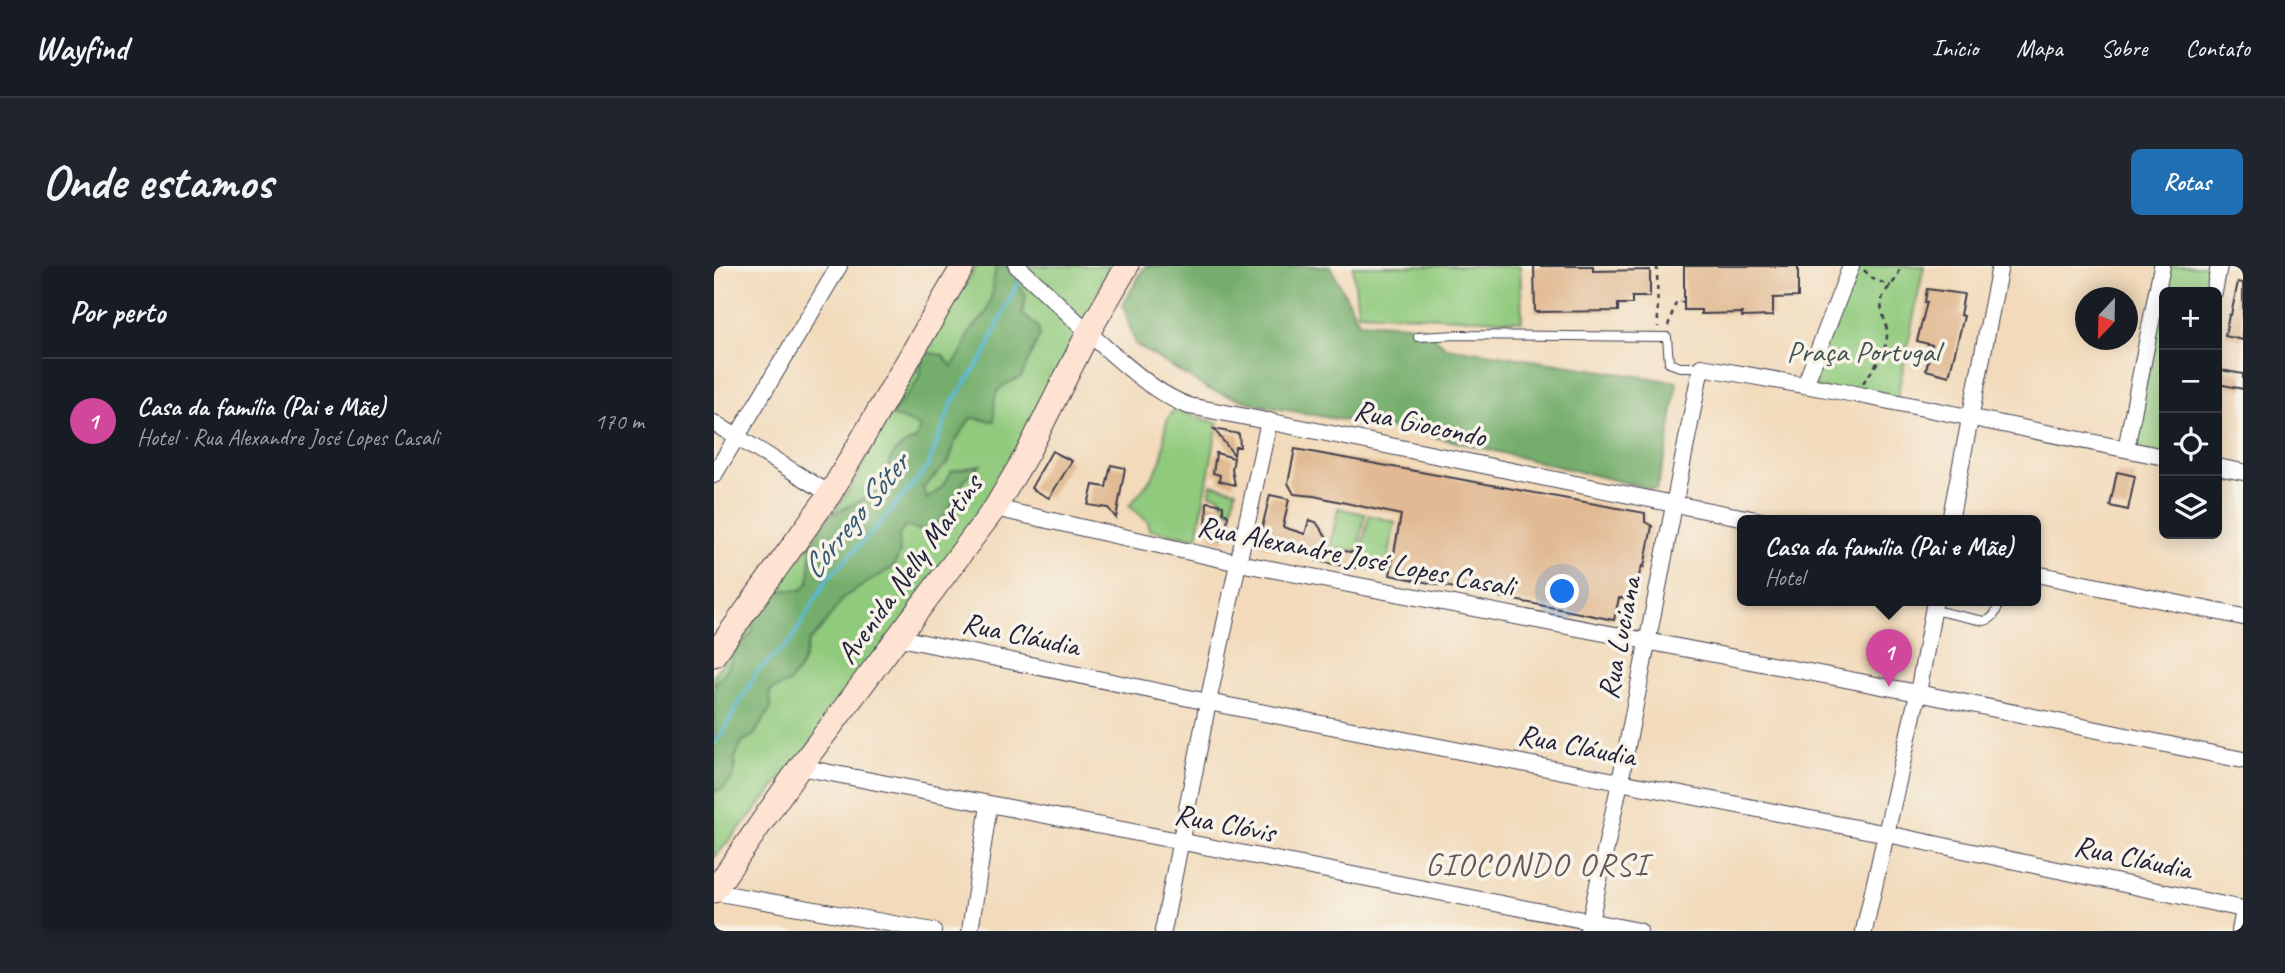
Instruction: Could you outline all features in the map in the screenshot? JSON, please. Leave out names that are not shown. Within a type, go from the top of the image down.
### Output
[{"type":"main road","points":[[714,654],[830,494],[963,266]]},
{"type":"main road","name":"Avenida Nelly Martins","points":[[714,892],[800,767],[900,638],[995,508],[1028,452],[1088,333],[1127,266]]},
{"type":"street","points":[[714,475],[839,266]]},
{"type":"street","name":"Rua Giocondo","points":[[1017,266],[1088,333],[1166,397],[1189,406],[1737,516]]},
{"type":"street","points":[[1805,385],[1851,266]]},
{"type":"street","points":[[1951,515],[2000,266]]},
{"type":"street","points":[[2126,449],[2162,266]]},
{"type":"street","points":[[2215,287],[2219,266]]},
{"type":"street","points":[[1706,367],[1855,394],[2159,456]]},
{"type":"street","name":"Rua Luciana","points":[[1589,926],[1620,782],[1673,504],[1706,367]]},
{"type":"street","points":[[1163,931],[1208,702],[1269,421]]},
{"type":"street","points":[[714,423],[830,494]]},
{"type":"street","points":[[2222,468],[2243,472]]},
{"type":"street","name":"Rua Alexandre José Lopes Casali","points":[[995,508],[1239,563],[1918,693],[2243,760]]},
{"type":"street","points":[[2041,575],[2243,617]]},
{"type":"street","points":[[1864,931],[1918,693],[1934,606]]},
{"type":"street","name":"Rua Cláudia","points":[[900,638],[1208,702],[1887,834],[2243,909]]},
{"type":"street","name":"Rua Clóvis","points":[[800,767],[1589,926],[1639,931]]},
{"type":"street","points":[[970,931],[989,805]]},
{"type":"street","points":[[714,892],[933,931]]},
{"type":"street","points":[[2240,931],[2243,915]]},
{"type":"lane","points":[[1418,337],[1667,337],[1670,363],[1680,367],[1706,367]]},
{"type":"lane","points":[[1934,606],[1990,620],[1998,606]]},
{"type":"path","points":[[1657,266],[1658,327]]},
{"type":"path","points":[[1860,266],[1873,279],[1891,286]]},
{"type":"path","points":[[1855,394],[1881,357],[1888,335],[1881,302],[1885,292],[1899,276],[1899,266]]},
{"type":"path","points":[[1641,337],[1658,327],[1668,327],[1676,302],[1684,302]]},
{"type":"green space","points":[[976,266],[1118,266],[992,504],[794,765],[714,858],[714,675],[850,489],[903,390]]},
{"type":"green space","points":[[997,266],[1005,266],[1012,272],[1026,296],[1022,314],[1038,327],[1039,337],[1021,377],[997,392],[994,421],[971,418],[956,440],[949,461],[923,488],[927,499],[941,488],[952,471],[980,465],[965,479],[947,513],[934,529],[925,532],[906,526],[899,535],[900,552],[893,567],[844,597],[809,641],[802,665],[789,683],[770,691],[771,708],[754,735],[742,742],[735,758],[734,776],[723,789],[714,792],[714,685],[727,670],[736,649],[753,632],[754,617],[763,600],[782,590],[801,590],[809,582],[812,541],[828,516],[882,490],[890,459],[899,448],[916,439],[920,426],[892,416],[920,375],[922,352],[942,355],[952,366],[962,352],[970,331],[986,314]]},
{"type":"green space","points":[[1145,266],[1330,266],[1359,322],[1422,326],[1446,347],[1677,382],[1667,449],[1656,490],[1423,434],[1263,406],[1208,389],[1135,344],[1123,305]]},
{"type":"green space","points":[[1353,266],[1520,266],[1522,321],[1358,313]]},
{"type":"green space","name":"Praça Portugal","points":[[1851,266],[1924,266],[1896,403],[1805,385]]},
{"type":"green space","points":[[2162,266],[2219,266],[2215,287],[2159,287],[2159,456],[2126,449]]},
{"type":"green space","points":[[1174,410],[1218,423],[1197,538],[1149,530],[1148,522],[1129,506],[1158,466],[1163,452],[1165,428]]},
{"type":"green space","points":[[1211,484],[1236,490],[1232,511],[1226,510],[1226,504],[1220,501],[1220,496],[1210,494]]},
{"type":"green space","points":[[1338,508],[1365,514],[1358,551],[1338,548],[1335,563],[1327,562]]},
{"type":"green space","points":[[1369,515],[1395,522],[1386,573],[1358,567]]},
{"type":"building","points":[[1534,266],[1593,266],[1593,271],[1650,270],[1650,297],[1632,297],[1632,304],[1618,304],[1618,311],[1535,312]]},
{"type":"building","points":[[1684,266],[1798,266],[1798,297],[1773,298],[1773,316],[1742,317],[1742,313],[1701,314],[1701,310],[1684,310]]},
{"type":"building","points":[[2238,282],[2243,283],[2243,340],[2225,336]]},
{"type":"building","points":[[1927,289],[1964,294],[1960,315],[1964,316],[1949,376],[1926,370],[1932,345],[1917,341],[1927,302]]},
{"type":"building","points":[[2222,370],[2243,374],[2243,389],[2222,385]]},
{"type":"building","points":[[1214,429],[1239,434],[1240,447],[1235,447],[1234,455]]},
{"type":"building","points":[[1295,449],[1645,513],[1645,522],[1652,526],[1644,567],[1642,566],[1632,598],[1619,598],[1614,620],[1390,575],[1401,515],[1294,494],[1288,483]]},
{"type":"building","points":[[1052,451],[1072,461],[1049,498],[1031,488]]},
{"type":"building","points":[[1216,453],[1234,458],[1232,470],[1235,485],[1219,481],[1220,475],[1213,473]]},
{"type":"building","points":[[1111,465],[1125,468],[1116,518],[1108,508],[1088,505],[1093,485],[1106,487]]},
{"type":"building","points":[[2117,472],[2135,476],[2128,510],[2110,506]]},
{"type":"building","points":[[1270,495],[1289,499],[1283,527],[1305,534],[1309,520],[1316,522],[1329,541],[1327,548],[1356,553],[1355,568],[1317,561],[1315,558],[1258,544]]},
{"type":"building","points":[[1207,502],[1223,505],[1223,512],[1228,516],[1225,541],[1211,540],[1212,535],[1206,532]]},
{"type":"waterway","name":"Córrego Sóter","points":[[714,743],[722,734],[758,670],[790,643],[827,579],[875,529],[927,468],[953,401],[984,356],[1022,277]]},
{"type":"place","name":"Casa da família (Pai e Mãe)","points":[[1889,687]]},
{"type":"district","name":"GIOCONDO ORSI","points":[[1537,864]]}]
